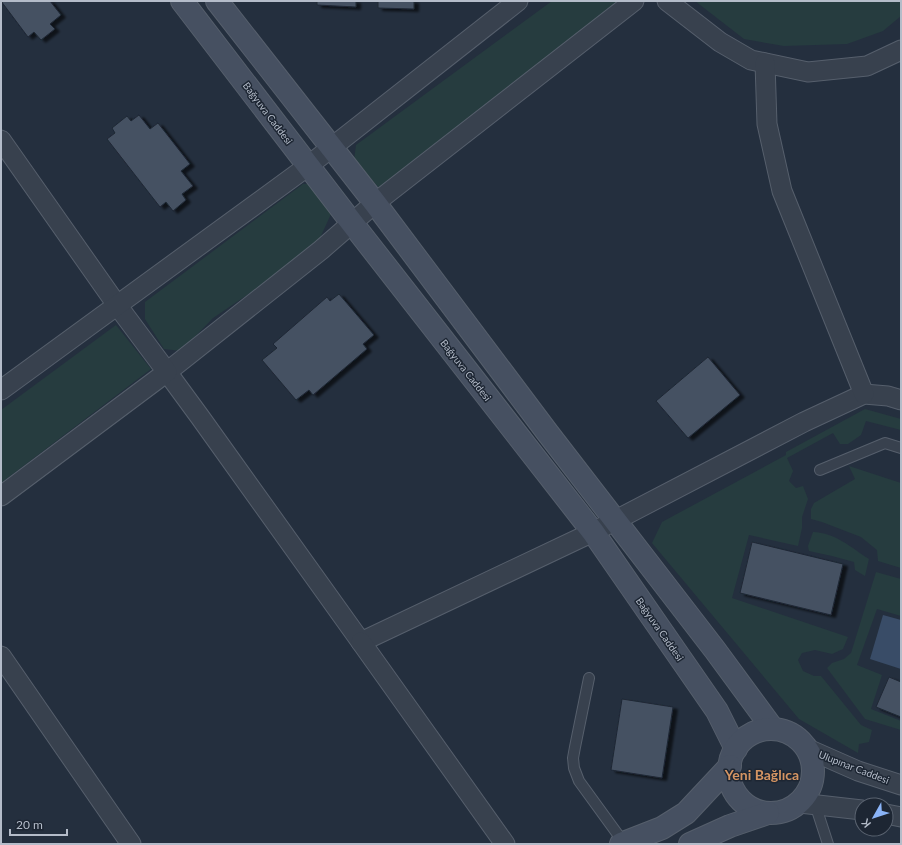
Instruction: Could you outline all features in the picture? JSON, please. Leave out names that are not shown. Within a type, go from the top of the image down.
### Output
[{"type":"street","name":"Bağyuva Caddesi","points":[[182,1],[352,224],[593,532],[716,710],[733,757]]},
{"type":"street","points":[[217,1],[375,203],[538,420],[715,650],[773,729]]},
{"type":"street","points":[[1,390],[308,166],[518,1]]},
{"type":"street","points":[[1,496],[167,372],[315,255],[375,203],[634,1]]},
{"type":"street","points":[[667,1],[720,42],[750,60],[808,72],[867,66],[901,50]]},
{"type":"street","points":[[765,63],[767,124],[782,191],[864,394]]},
{"type":"street","points":[[1,140],[117,305],[200,416],[505,844]]},
{"type":"street","points":[[361,642],[593,532],[804,422],[864,394],[888,396],[901,400]]},
{"type":"street","points":[[1,656],[131,844]]},
{"type":"street","points":[[627,842],[662,828],[686,813],[733,757],[743,740],[762,730],[773,729],[787,732],[798,739],[808,749],[813,763],[813,777],[809,791],[808,804]]},
{"type":"street","name":"Ulupınar Caddesi","points":[[808,749],[901,786]]},
{"type":"street","points":[[733,757],[730,777],[733,788],[739,798],[747,806],[757,811],[779,813],[808,804],[854,809]]},
{"type":"street","points":[[690,844],[730,826],[768,813]]},
{"type":"lane","points":[[820,470],[885,443],[901,448]]},
{"type":"lane","points":[[589,678],[573,758],[574,768],[579,781],[627,842]]},
{"type":"lane","points":[[808,804],[828,844]]},
{"type":"green space","points":[[552,1],[628,1],[380,189],[354,160],[356,145]]},
{"type":"green space","points":[[695,1],[901,1],[901,16],[883,31],[847,44],[784,46],[744,39]]},
{"type":"green space","points":[[303,184],[314,184],[331,214],[315,249],[213,318],[181,351],[164,349],[145,319],[145,302]]},
{"type":"green space","points":[[116,325],[151,369],[1,483],[1,410]]},
{"type":"green space","points":[[865,409],[901,419],[901,430],[866,421],[861,435],[848,444],[840,444],[833,433],[787,458],[793,471],[789,481],[796,488],[803,486],[808,499],[802,517],[802,528],[798,546],[749,535],[732,598],[848,637],[843,649],[832,654],[815,650],[802,653],[798,660],[803,671],[814,676],[821,676],[861,725],[872,730],[869,742],[859,744],[858,753],[799,719],[652,543],[662,522],[786,455],[786,452]]},
{"type":"green space","points":[[849,466],[901,483],[901,568],[878,561],[877,550],[861,537],[811,519],[811,509],[814,503],[855,479]]},
{"type":"green space","points":[[813,532],[836,538],[869,559],[865,576],[855,570],[854,562],[809,551],[808,546]]},
{"type":"green space","points":[[876,572],[901,579],[901,616],[877,609],[857,665],[882,675],[871,709],[901,721],[901,730],[865,719],[827,668],[832,663],[844,659],[851,653]]},
{"type":"water","points":[[883,615],[901,620],[901,669],[870,659]]},
{"type":"building","points":[[1,1],[50,1],[61,15],[50,24],[55,29],[41,40],[34,32],[28,37]]},
{"type":"building","points":[[317,1],[356,1],[356,7],[317,5]]},
{"type":"building","points":[[378,1],[414,1],[414,9],[378,8]]},
{"type":"building","points":[[139,115],[150,129],[158,123],[190,164],[181,171],[193,186],[182,194],[186,200],[173,211],[166,202],[160,207],[107,139],[115,133],[112,128],[127,116],[131,121]]},
{"type":"building","points":[[339,294],[374,335],[363,344],[367,349],[313,395],[309,390],[296,400],[262,360],[277,348],[273,344],[327,297],[330,301]]},
{"type":"building","points":[[708,357],[740,395],[688,438],[656,401]]},
{"type":"building","points":[[752,542],[843,564],[831,615],[740,593]]},
{"type":"building","points":[[889,677],[901,682],[901,717],[876,707]]},
{"type":"building","points":[[622,699],[673,707],[662,778],[611,770]]},
{"type":"district","name":"Yeni Bağlıca","points":[[762,775]]}]
